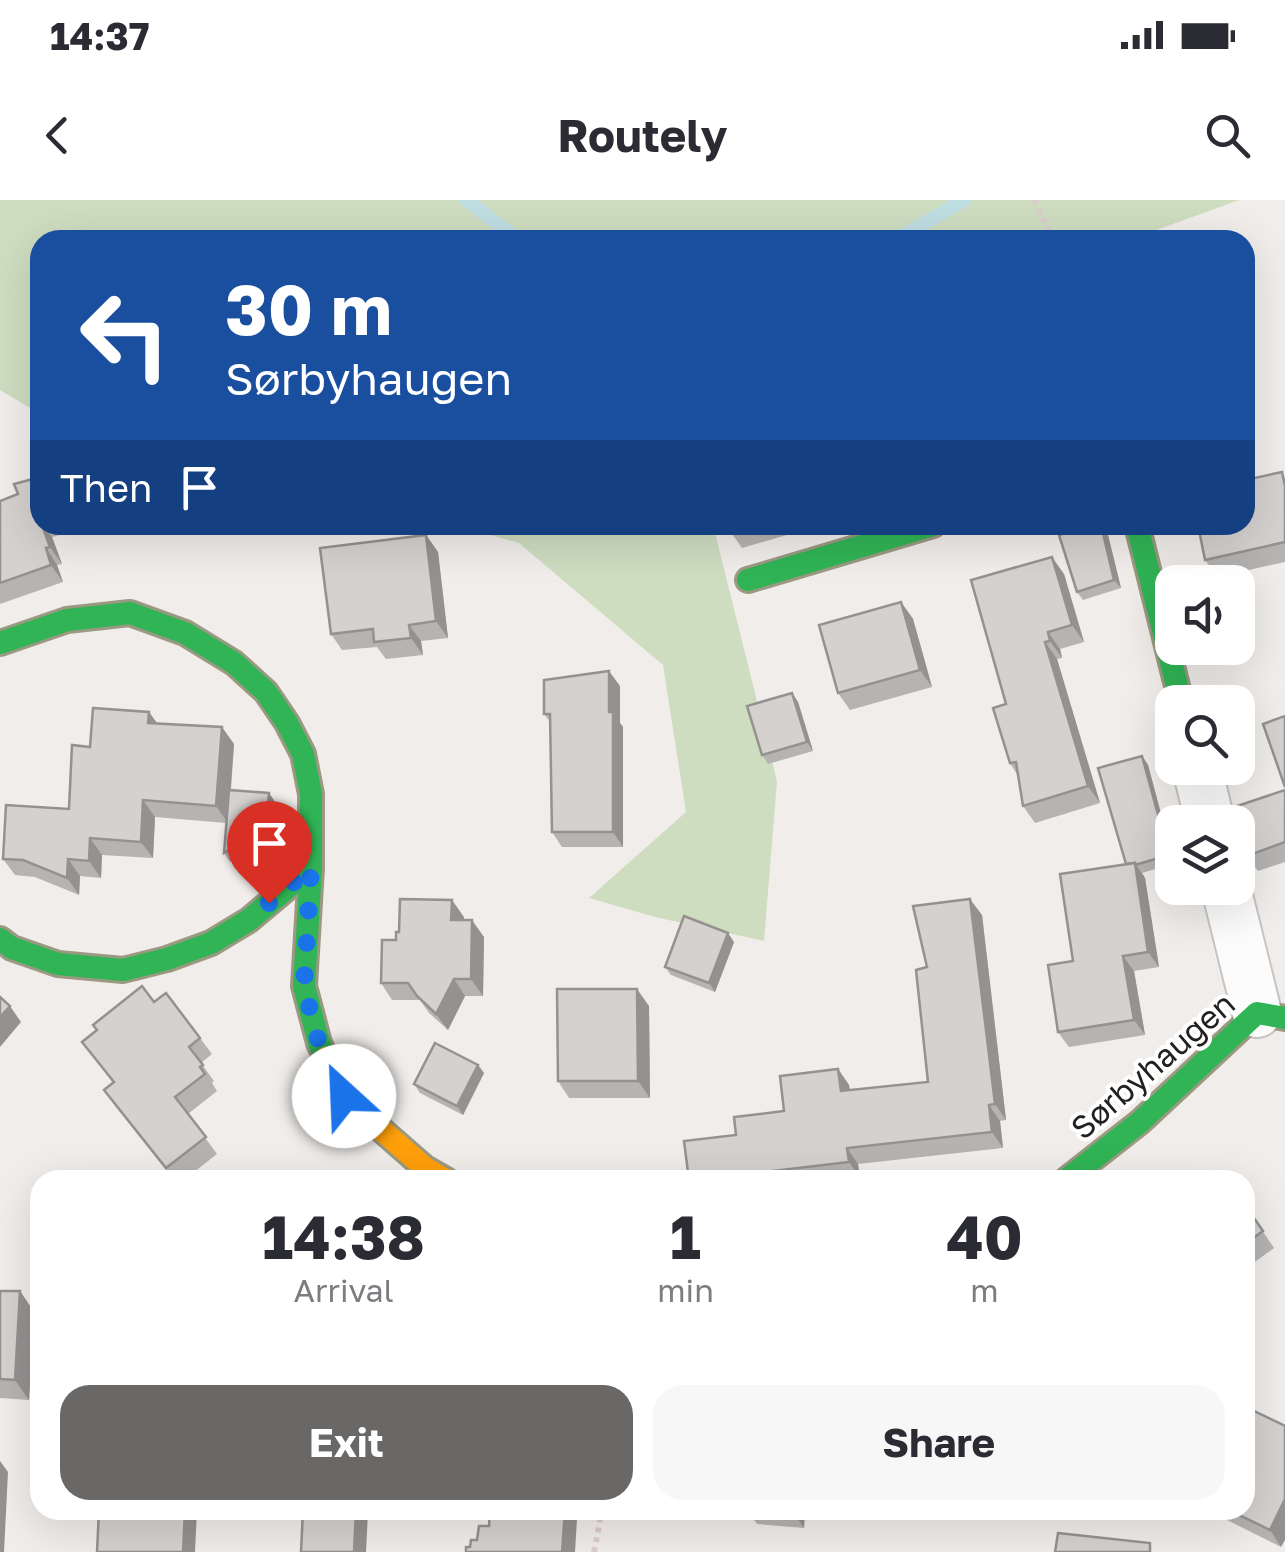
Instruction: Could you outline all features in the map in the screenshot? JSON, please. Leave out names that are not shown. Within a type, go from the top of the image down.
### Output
[{"type":"street","points":[[748,580],[899,535]]},
{"type":"street","points":[[1138,535],[1176,685]]},
{"type":"street","points":[[0,643],[67,620],[130,613],[185,633],[234,662],[266,692],[303,754],[310,794],[311,868],[304,986],[319,1044],[344,1096],[428,1170]]},
{"type":"street","points":[[0,939],[12,948],[58,964],[123,970],[167,960],[211,942],[248,920],[311,868]]},
{"type":"street","points":[[1232,905],[1271,1016]]},
{"type":"street","name":"Sørbyhaugen","points":[[1082,1170],[1271,1016]]},
{"type":"path","points":[[1034,200],[1049,230]]},
{"type":"path","points":[[594,1552],[600,1520]]},
{"type":"green space","points":[[0,200],[1239,200],[1156,230],[30,230],[30,408],[0,390]]},
{"type":"green space","points":[[491,535],[716,535],[777,781],[764,941],[589,898],[686,812],[663,665],[519,543]]},
{"type":"building","points":[[1282,472],[1285,542],[1205,560],[1200,535],[1255,535],[1255,478]]},
{"type":"building","points":[[30,480],[30,535],[46,535],[51,565],[0,583],[0,501],[18,494],[14,484]]},
{"type":"building","points":[[426,535],[436,621],[409,625],[411,638],[374,642],[373,629],[331,634],[320,548]]},
{"type":"building","points":[[1059,535],[1103,535],[1114,580],[1077,592]]},
{"type":"building","points":[[1052,557],[1072,625],[1048,632],[1050,641],[1045,642],[1088,786],[1023,806],[1016,762],[1010,763],[993,708],[1006,704],[971,580]]},
{"type":"building","points":[[901,602],[920,670],[838,693],[819,625]]},
{"type":"building","points":[[609,671],[613,832],[552,832],[550,714],[544,714],[544,680]]},
{"type":"building","points":[[792,693],[807,742],[762,755],[747,706]]},
{"type":"building","points":[[93,708],[149,712],[148,723],[222,727],[216,806],[143,800],[141,842],[90,838],[89,861],[68,859],[67,878],[23,860],[3,859],[6,805],[69,809],[72,745],[90,747]]},
{"type":"building","points":[[1285,716],[1285,787],[1263,724]]},
{"type":"building","points":[[1142,756],[1155,805],[1155,859],[1126,864],[1098,768]]},
{"type":"building","points":[[229,790],[269,793],[266,827],[224,853]]},
{"type":"building","points":[[1285,790],[1285,842],[1255,853],[1255,805],[1240,805]]},
{"type":"building","points":[[1135,863],[1148,952],[1123,956],[1134,1020],[1058,1032],[1048,965],[1073,961],[1060,874]]},
{"type":"building","points":[[400,899],[452,900],[451,920],[472,920],[471,979],[454,979],[436,1014],[408,983],[381,983],[382,940],[396,940]]},
{"type":"building","points":[[970,899],[995,1104],[989,1105],[992,1132],[847,1148],[849,1162],[781,1170],[688,1170],[684,1141],[736,1135],[734,1117],[784,1111],[780,1076],[838,1069],[841,1091],[928,1082],[916,970],[927,967],[913,906]]},
{"type":"building","points":[[684,916],[728,933],[709,983],[665,967]]},
{"type":"building","points":[[142,986],[154,1002],[166,993],[200,1038],[189,1047],[205,1074],[175,1097],[206,1137],[166,1168],[104,1090],[114,1082],[82,1042],[97,1030],[93,1025]]},
{"type":"building","points":[[557,989],[637,989],[638,1081],[558,1081]]},
{"type":"building","points":[[0,997],[10,1006],[0,1017]]},
{"type":"building","points":[[435,1043],[478,1065],[457,1106],[414,1084]]},
{"type":"building","points":[[1255,1219],[1263,1231],[1255,1237]]},
{"type":"building","points":[[0,1291],[20,1291],[15,1380],[0,1379]]},
{"type":"building","points":[[1255,1411],[1285,1426],[1285,1499],[1270,1530],[1250,1520],[1255,1520]]},
{"type":"building","points":[[99,1520],[185,1520],[183,1552],[97,1552]]},
{"type":"building","points":[[303,1520],[356,1520],[354,1552],[301,1552]]},
{"type":"building","points":[[489,1520],[564,1520],[562,1552],[466,1552],[471,1540],[477,1540],[479,1526],[489,1526]]},
{"type":"building","points":[[1058,1533],[1150,1543],[1150,1552],[1055,1552]]},
{"type":"waterway","points":[[466,200],[506,230]]},
{"type":"waterway","points":[[913,230],[964,200]]},
{"type":"traffic: fast","points":[[748,580],[899,535]]},
{"type":"traffic: fast","points":[[1139,535],[1177,685]]},
{"type":"traffic: fast","points":[[0,643],[67,620],[130,613],[185,633],[234,663],[266,692],[303,754],[311,794],[304,986],[326,1058]]},
{"type":"traffic: fast","points":[[0,939],[12,948],[58,964],[123,970],[211,943],[249,920],[311,868]]},
{"type":"traffic: fast","points":[[1079,1170],[1140,1122],[1257,1013],[1285,1018]]},
{"type":"traffic: slow","points":[[326,1058],[344,1097],[428,1170]]},
{"type":"route","points":[[269,903],[311,868],[304,986],[319,1044],[344,1096]]}]
